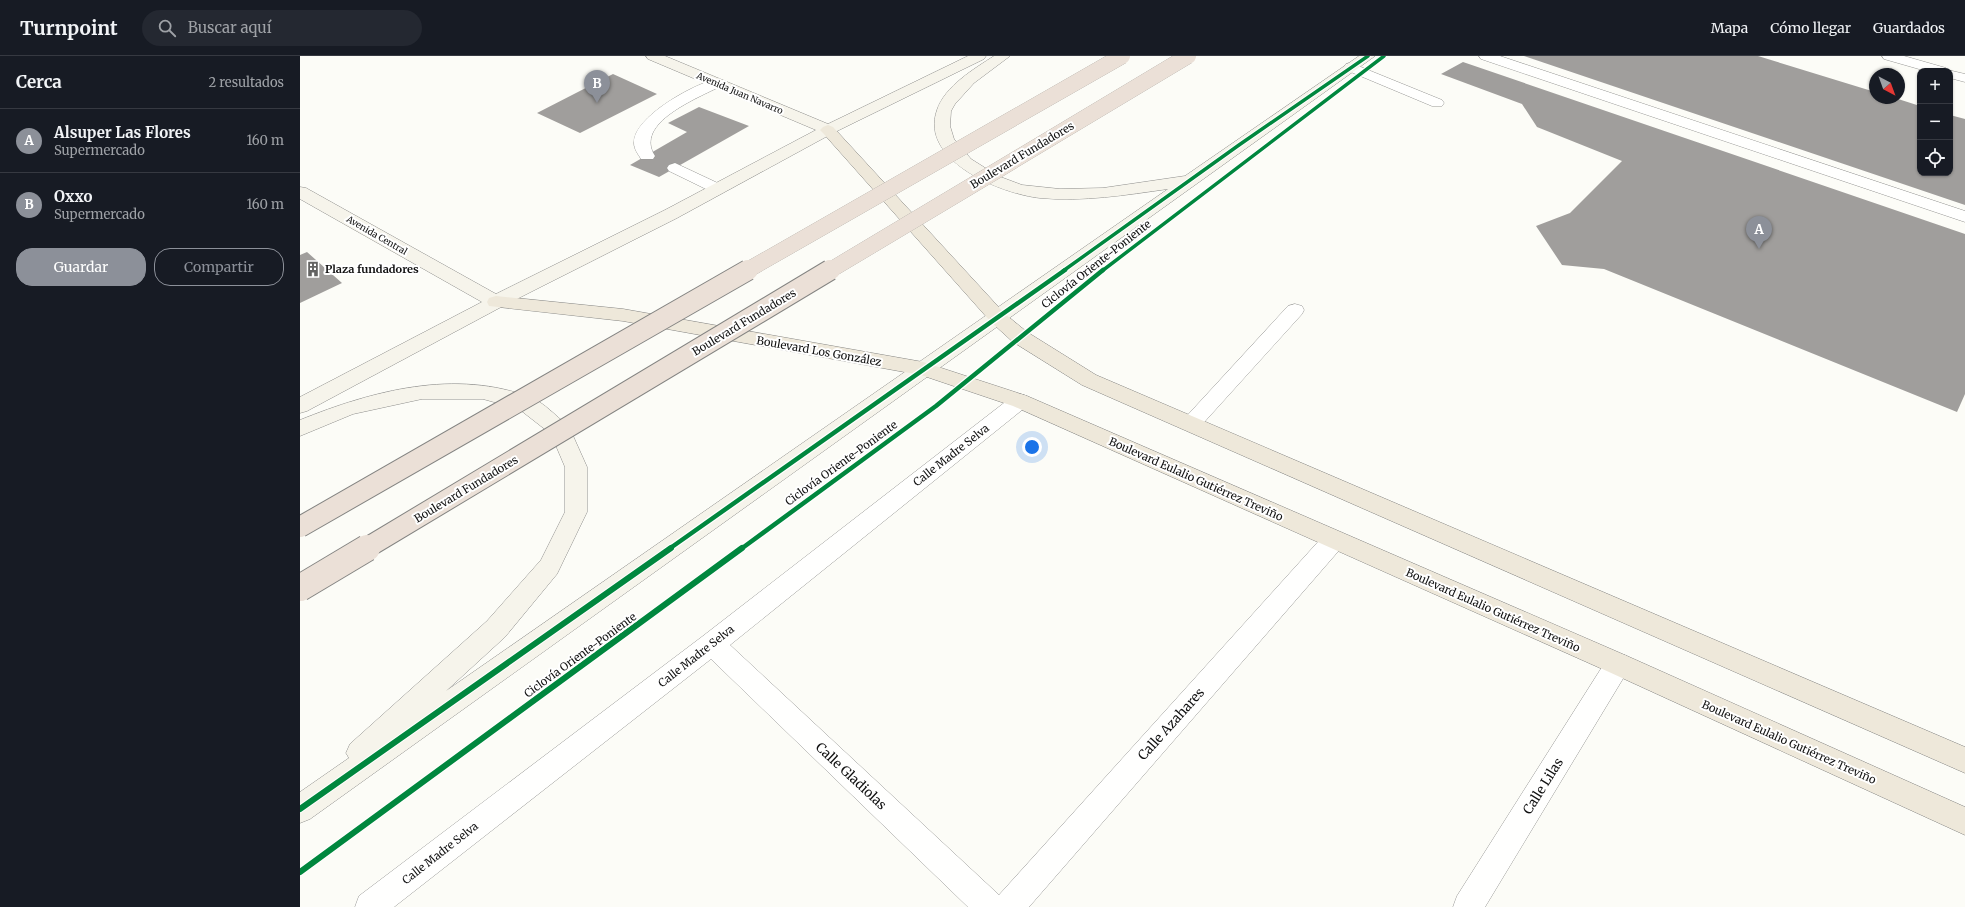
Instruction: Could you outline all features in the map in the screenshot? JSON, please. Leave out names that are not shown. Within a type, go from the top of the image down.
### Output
[{"type":"highway","points":[[300,527],[1122,56]]},
{"type":"highway","name":"Boulevard Fundadores","points":[[300,588],[1188,56]]},
{"type":"main road","name":"Avenida Juan Navarro","points":[[653,56],[828,130]]},
{"type":"main road","points":[[300,406],[496,302],[718,189],[828,130],[979,56]]},
{"type":"main road","points":[[1003,56],[958,90],[944,110],[942,133],[954,153],[982,176],[1019,190],[1072,194],[1135,189],[1190,181]]},
{"type":"main road","points":[[300,808],[923,369],[998,318],[1359,62]]},
{"type":"main road","points":[[828,130],[998,318],[1020,338],[1089,380],[1965,760]]},
{"type":"main road","name":"Avenida Central","points":[[300,192],[496,302]]},
{"type":"main road","name":"Boulevard Los González","points":[[496,302],[623,316],[923,369],[1020,401]]},
{"type":"main road","points":[[300,428],[349,408],[422,392],[483,392],[526,404],[559,429],[576,467],[576,512],[549,567],[496,628],[300,808]]},
{"type":"main road","name":"Boulevard Eulalio Gutiérrez Treviño","points":[[1020,401],[1618,664],[1965,821]]},
{"type":"street","points":[[1486,56],[1965,217]]},
{"type":"street","points":[[1889,56],[1909,59],[1933,68]]},
{"type":"street","points":[[1359,62],[1437,103]]},
{"type":"street","points":[[1953,75],[1965,78]]},
{"type":"street","points":[[647,156],[642,148],[642,138],[646,128],[662,114],[716,83]]},
{"type":"street","points":[[675,168],[718,189]]},
{"type":"street","points":[[1191,424],[1294,310]]},
{"type":"street","name":"Calle Madre Selva","points":[[370,907],[712,644],[1020,401]]},
{"type":"street","name":"Calle Azahares","points":[[1009,907],[1334,540]]},
{"type":"street","name":"Calle Gladiolas","points":[[712,644],[990,907]]},
{"type":"street","name":"Calle Lilas","points":[[1468,907],[1618,664]]},
{"type":"building","points":[[1524,56],[1758,56],[1869,90],[1869,104],[1905,104],[1905,101],[1917,105],[1917,176],[1953,176],[1953,116],[1965,119],[1965,205]]},
{"type":"building","points":[[1463,62],[1965,234],[1965,394],[1957,412],[1604,269],[1562,265],[1536,226],[1570,213],[1622,161],[1537,127],[1522,104],[1441,74]]},
{"type":"building","points":[[613,74],[657,94],[580,133],[537,113]]},
{"type":"building","points":[[699,107],[749,126],[659,177],[630,165],[687,132],[668,123]]},
{"type":"building","name":"Plaza fundadores","points":[[307,252],[342,283],[300,303],[300,255]]},
{"type":"cycle path","name":"Ciclovía Oriente-Poniente","points":[[300,809],[1081,259],[1239,145],[1368,56]]},
{"type":"cycle path","name":"Ciclovía Oriente-Poniente","points":[[300,872],[936,406],[1116,260],[1384,56]]},
{"type":"place","name":"Oxxo","points":[[597,103]]},
{"type":"place","name":"Alsuper Las Flores","points":[[1759,249]]},
{"type":"place","name":"Plaza fundadores","points":[[313,269]]}]
